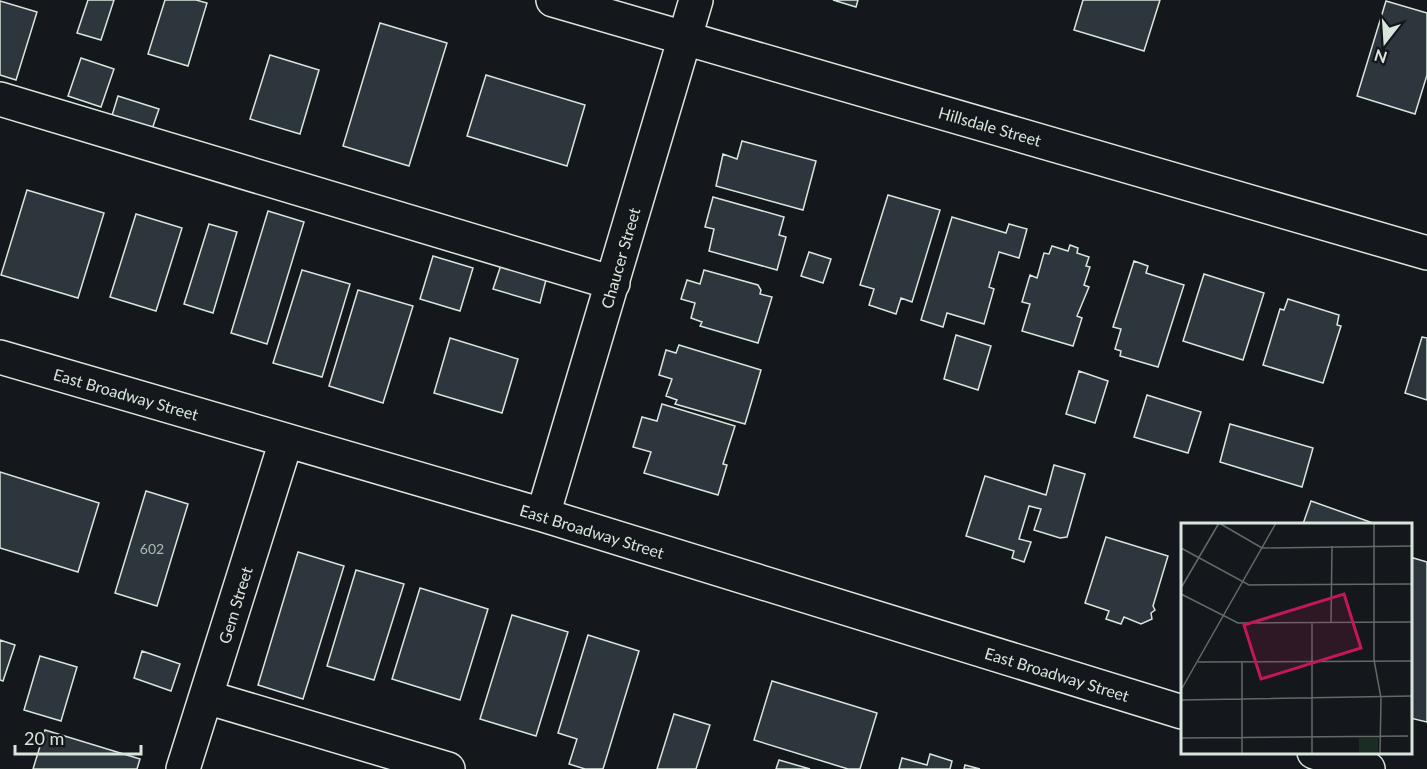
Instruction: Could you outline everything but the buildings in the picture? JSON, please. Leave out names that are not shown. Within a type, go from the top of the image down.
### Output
[{"type":"street","name":"Hillsdale Street","points":[[553,0],[1427,253]]},
{"type":"street","name":"Chaucer Street","points":[[543,515],[696,0]]},
{"type":"street","points":[[0,99],[613,283]]},
{"type":"street","name":"East Broadway Street","points":[[0,357],[543,515],[1181,712]]},
{"type":"street","name":"Gem Street","points":[[183,769],[286,441]]},
{"type":"street","points":[[206,697],[448,769]]},
{"type":"street","points":[[1317,754],[1368,769]]}]
